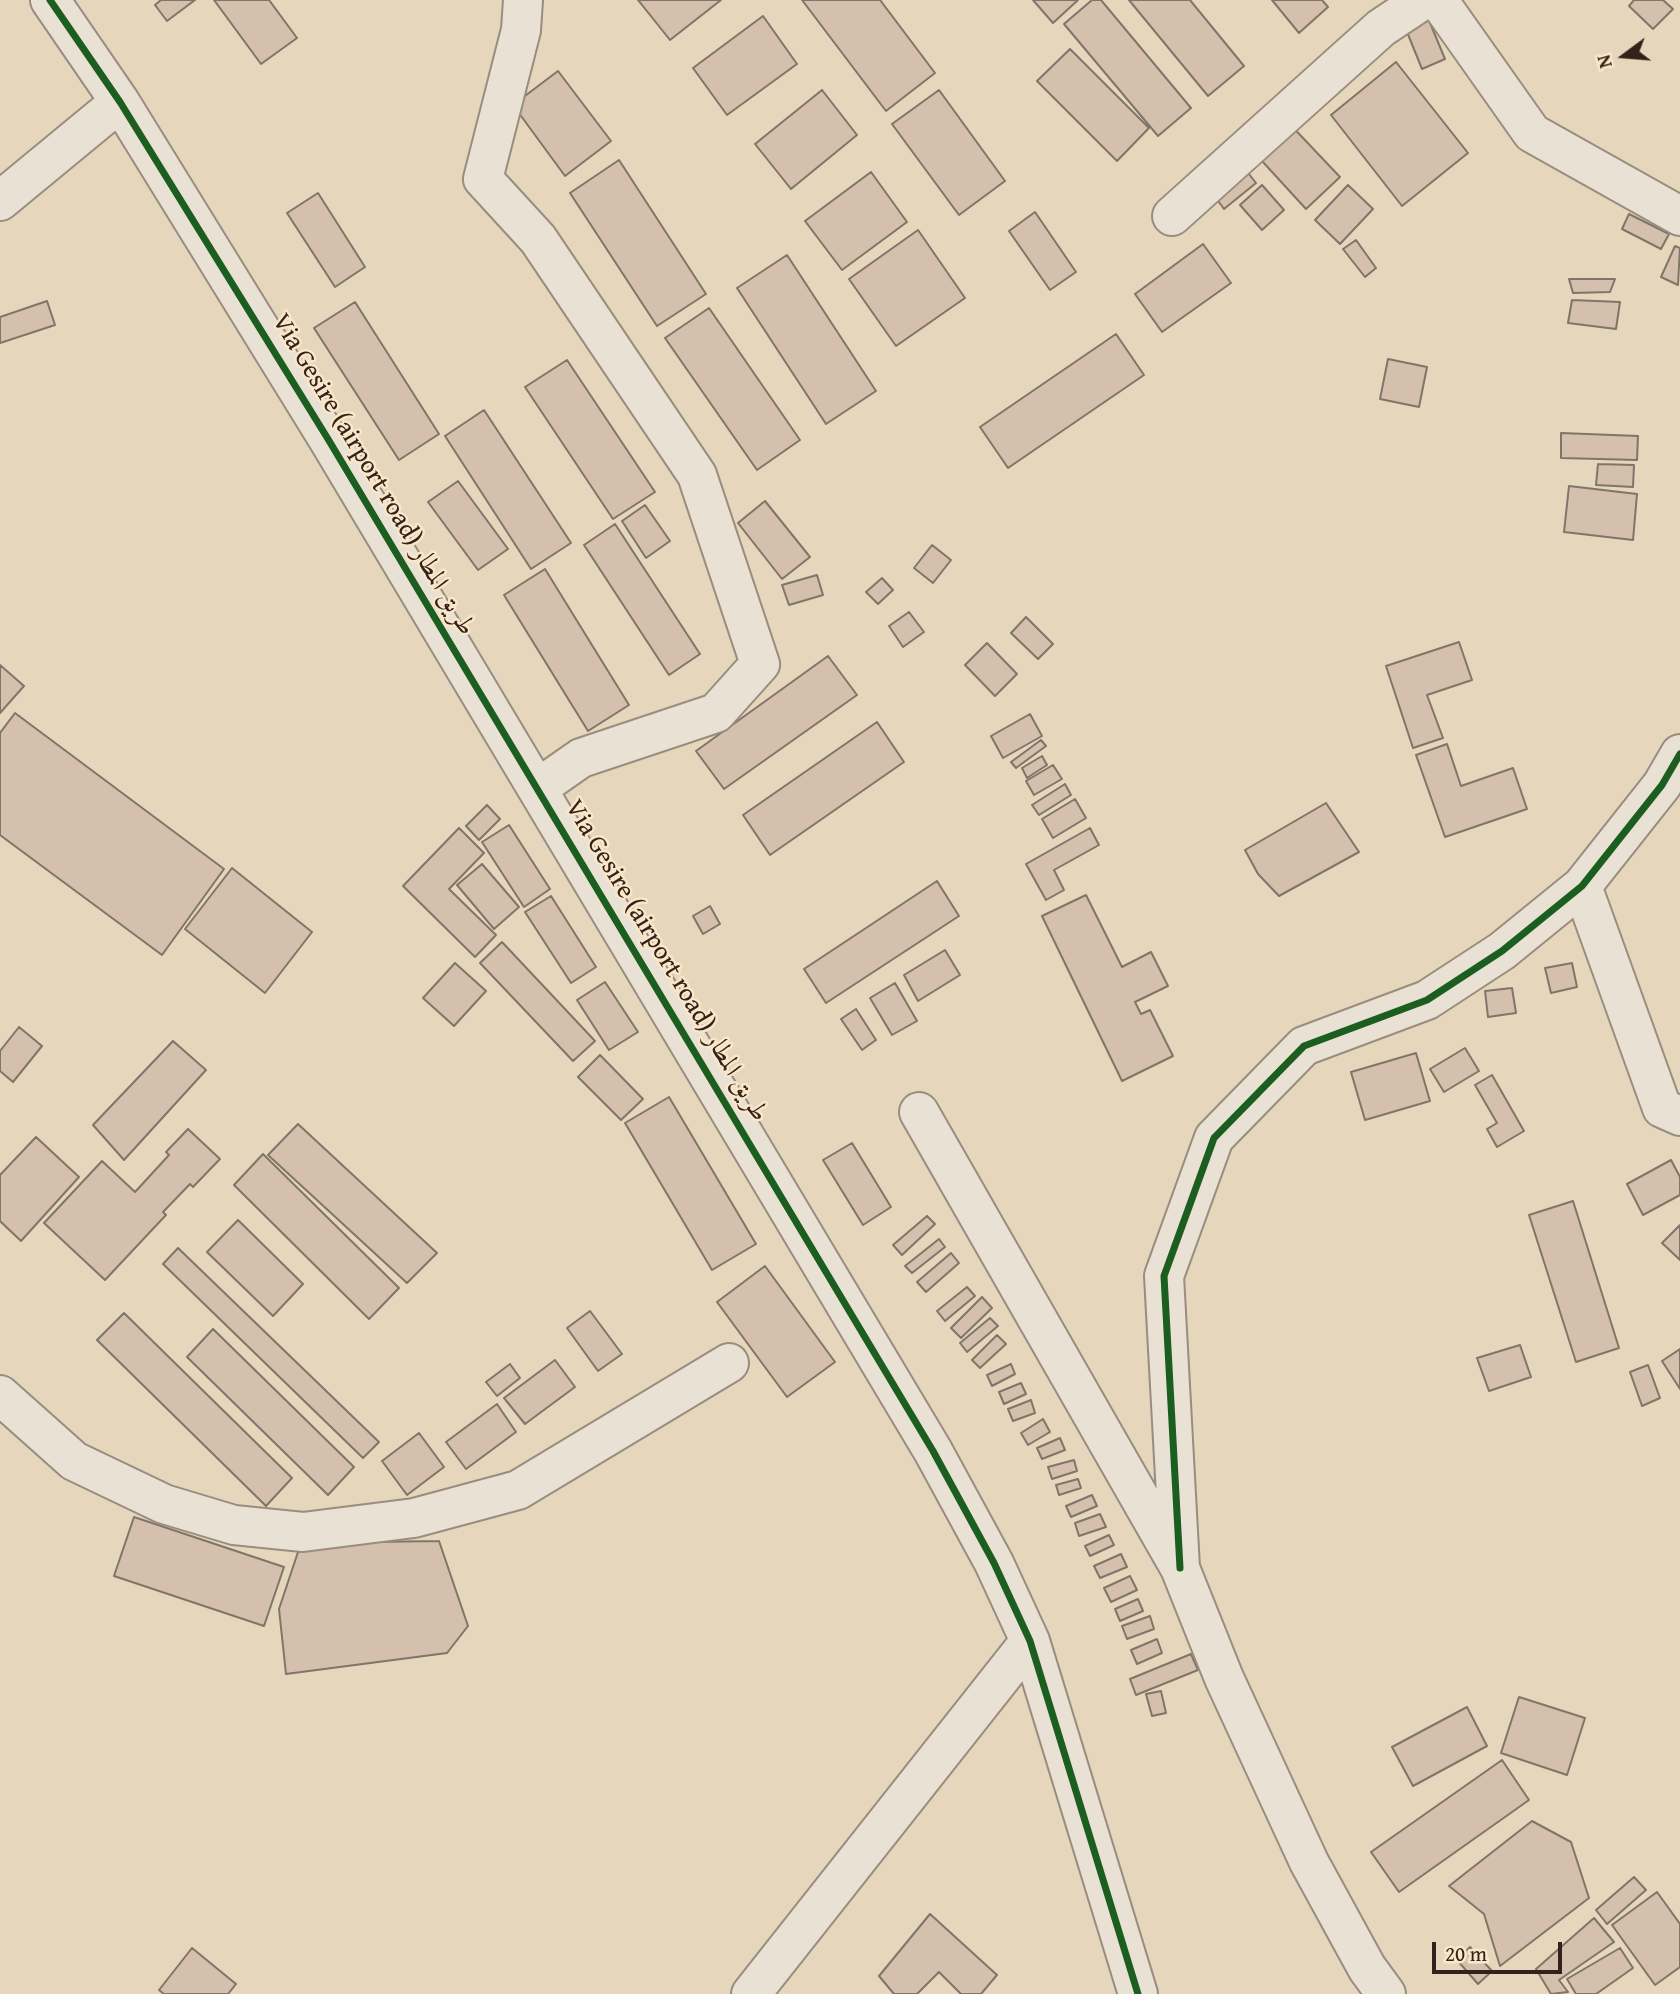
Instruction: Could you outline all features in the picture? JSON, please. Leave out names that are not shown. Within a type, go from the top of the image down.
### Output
[{"type":"street","name":"Via Gesire (airport road) طريق المطار","points":[[50,0],[120,102],[538,788],[933,1451],[994,1563],[1030,1641],[1138,1994]]},
{"type":"street","points":[[523,0],[521,30],[483,179],[538,239],[696,475],[760,664],[716,713],[580,758],[538,788]]},
{"type":"street","points":[[1172,216],[1381,28],[1423,0]]},
{"type":"street","points":[[1438,0],[1532,133],[1680,215]]},
{"type":"street","points":[[0,201],[120,102]]},
{"type":"street","points":[[1180,1568],[1164,1276],[1214,1139],[1304,1046],[1427,1000],[1502,951],[1582,886],[1662,785],[1680,754]]},
{"type":"street","points":[[1582,886],[1662,1108],[1680,1116]]},
{"type":"street","points":[[919,1112],[1180,1568],[1224,1678],[1308,1862],[1367,1968],[1386,1994]]},
{"type":"street","points":[[0,1395],[74,1461],[164,1504],[234,1525],[303,1531],[414,1518],[518,1490],[729,1363]]},
{"type":"street","points":[[751,1994],[1030,1641]]},
{"type":"building","points":[[161,0],[195,0],[167,21],[155,5]]},
{"type":"building","points":[[214,0],[269,0],[297,38],[261,64]]},
{"type":"building","points":[[638,0],[721,0],[670,40]]},
{"type":"building","points":[[802,0],[880,0],[935,73],[886,111]]},
{"type":"building","points":[[1033,0],[1078,0],[1053,23]]},
{"type":"building","points":[[1092,0],[1101,0],[1191,108],[1158,136],[1064,24]]},
{"type":"building","points":[[1129,0],[1190,0],[1244,66],[1208,96]]},
{"type":"building","points":[[1272,0],[1322,0],[1328,7],[1299,33]]},
{"type":"building","points":[[1634,0],[1663,0],[1673,9],[1653,29],[1629,6]]},
{"type":"building","points":[[763,16],[797,64],[727,115],[693,68]]},
{"type":"building","points":[[1428,18],[1445,59],[1422,69],[1405,27]]},
{"type":"building","points":[[1070,49],[1149,128],[1117,161],[1037,81]]},
{"type":"building","points":[[1396,62],[1468,153],[1402,206],[1331,115]]},
{"type":"building","points":[[558,71],[611,141],[565,176],[513,105]]},
{"type":"building","points":[[822,90],[857,135],[791,189],[755,144]]},
{"type":"building","points":[[939,90],[1005,181],[959,215],[892,124]]},
{"type":"building","points":[[1284,118],[1340,177],[1306,209],[1251,149]]},
{"type":"building","points":[[619,160],[706,294],[657,326],[570,193]]},
{"type":"building","points":[[1245,169],[1256,183],[1224,209],[1213,194]]},
{"type":"building","points":[[871,172],[907,222],[842,270],[805,221]]},
{"type":"building","points":[[1262,185],[1284,210],[1262,230],[1240,205]]},
{"type":"building","points":[[1348,185],[1373,209],[1340,244],[1315,220]]},
{"type":"building","points":[[318,193],[365,267],[335,287],[287,213]]},
{"type":"building","points":[[1035,212],[1076,272],[1050,290],[1009,231]]},
{"type":"building","points":[[1629,214],[1669,234],[1661,249],[1622,229]]},
{"type":"building","points":[[918,230],[965,298],[896,346],[849,279]]},
{"type":"building","points":[[1356,240],[1376,268],[1365,277],[1343,249]]},
{"type":"building","points":[[1203,244],[1231,283],[1162,332],[1135,294]]},
{"type":"building","points":[[1675,246],[1680,248],[1678,285],[1661,277]]},
{"type":"building","points":[[787,255],[876,391],[826,424],[737,288]]},
{"type":"building","points":[[1569,279],[1615,279],[1610,292],[1573,293]]},
{"type":"building","points":[[1572,300],[1620,302],[1616,329],[1568,323]]},
{"type":"building","points":[[47,301],[55,325],[0,343],[0,317]]},
{"type":"building","points":[[355,302],[439,434],[399,460],[314,328]]},
{"type":"building","points":[[709,308],[800,440],[757,470],[665,338]]},
{"type":"building","points":[[1116,334],[1144,375],[1008,468],[980,427]]},
{"type":"building","points":[[1388,359],[1427,367],[1419,407],[1380,399]]},
{"type":"building","points":[[567,360],[655,492],[613,519],[525,387]]},
{"type":"building","points":[[484,410],[571,543],[531,569],[445,436]]},
{"type":"building","points":[[1561,433],[1638,436],[1637,460],[1561,458]]},
{"type":"building","points":[[1598,464],[1634,465],[1633,487],[1596,485]]},
{"type":"building","points":[[458,481],[508,549],[478,570],[428,502]]},
{"type":"building","points":[[1569,486],[1637,494],[1633,540],[1564,532]]},
{"type":"building","points":[[765,501],[810,557],[782,579],[738,523]]},
{"type":"building","points":[[645,505],[670,541],[646,558],[622,521]]},
{"type":"building","points":[[615,524],[700,654],[669,675],[584,545]]},
{"type":"building","points":[[932,545],[951,560],[933,583],[914,568]]},
{"type":"building","points":[[545,569],[629,705],[588,731],[504,595]]},
{"type":"building","points":[[817,575],[823,595],[789,605],[782,585]]},
{"type":"building","points":[[882,578],[893,590],[878,604],[866,592]]},
{"type":"building","points":[[909,612],[924,632],[903,647],[889,626]]},
{"type":"building","points":[[1026,617],[1053,644],[1038,659],[1011,633]]},
{"type":"building","points":[[1459,642],[1472,680],[1427,695],[1443,738],[1413,748],[1386,666]]},
{"type":"building","points":[[987,643],[1017,674],[995,696],[965,665]]},
{"type":"building","points":[[828,656],[857,695],[724,789],[696,751]]},
{"type":"building","points":[[0,665],[24,686],[0,713]]},
{"type":"building","points":[[15,713],[224,869],[162,955],[0,835],[0,733]]},
{"type":"building","points":[[1030,714],[1042,736],[1003,758],[991,736]]},
{"type":"building","points":[[877,722],[904,762],[770,855],[743,815]]},
{"type":"building","points":[[1041,740],[1046,746],[1016,768],[1011,762]]},
{"type":"building","points":[[1447,744],[1461,786],[1513,768],[1527,809],[1445,837],[1416,755]]},
{"type":"building","points":[[1042,756],[1047,765],[1027,778],[1022,768]]},
{"type":"building","points":[[1053,765],[1062,779],[1034,795],[1026,781]]},
{"type":"building","points":[[1065,784],[1071,795],[1039,815],[1032,805]]},
{"type":"building","points":[[1075,799],[1086,818],[1053,838],[1042,819]]},
{"type":"building","points":[[1326,803],[1359,852],[1279,896],[1258,874],[1245,850]]},
{"type":"building","points":[[487,805],[500,819],[479,840],[466,826]]},
{"type":"building","points":[[509,825],[550,889],[524,907],[482,842]]},
{"type":"building","points":[[459,828],[484,853],[449,889],[496,935],[475,957],[403,886]]},
{"type":"building","points":[[1090,828],[1099,845],[1054,870],[1064,890],[1046,900],[1026,864]]},
{"type":"building","points":[[482,864],[519,907],[494,929],[457,885]]},
{"type":"building","points":[[232,868],[312,932],[265,993],[185,929]]},
{"type":"building","points":[[937,881],[959,916],[826,1003],[804,969]]},
{"type":"building","points":[[1086,895],[1122,967],[1151,952],[1168,986],[1135,1002],[1141,1014],[1150,1010],[1173,1056],[1122,1081],[1042,916]]},
{"type":"building","points":[[551,896],[596,967],[571,983],[525,912]]},
{"type":"building","points":[[710,906],[720,924],[703,934],[693,916]]},
{"type":"building","points":[[502,942],[595,1041],[573,1061],[480,963]]},
{"type":"building","points":[[945,950],[960,975],[918,1001],[904,975]]},
{"type":"building","points":[[455,963],[486,991],[454,1026],[423,998]]},
{"type":"building","points":[[1572,963],[1577,987],[1551,993],[1545,968]]},
{"type":"building","points":[[605,982],[638,1032],[609,1050],[577,1000]]},
{"type":"building","points":[[895,983],[917,1021],[892,1035],[870,998]]},
{"type":"building","points":[[1512,988],[1516,1013],[1488,1017],[1485,991]]},
{"type":"building","points":[[856,1009],[876,1040],[862,1050],[841,1019]]},
{"type":"building","points":[[19,1027],[42,1046],[13,1082],[0,1071],[0,1051]]},
{"type":"building","points":[[173,1041],[206,1070],[124,1160],[93,1125]]},
{"type":"building","points":[[1465,1048],[1479,1071],[1444,1092],[1430,1069]]},
{"type":"building","points":[[1416,1053],[1430,1101],[1365,1120],[1351,1072]]},
{"type":"building","points":[[600,1055],[643,1099],[621,1120],[578,1077]]},
{"type":"building","points":[[1492,1075],[1524,1131],[1497,1147],[1487,1129],[1497,1123],[1475,1085]]},
{"type":"building","points":[[669,1097],[756,1244],[712,1270],[625,1123]]},
{"type":"building","points":[[298,1124],[437,1253],[407,1283],[268,1155]]},
{"type":"building","points":[[188,1129],[220,1159],[193,1187],[190,1184],[163,1212],[166,1215],[105,1280],[44,1223],[102,1161],[135,1192],[169,1155],[166,1152]]},
{"type":"building","points":[[36,1137],[79,1177],[21,1241],[0,1221],[0,1175]]},
{"type":"building","points":[[852,1143],[891,1207],[863,1225],[823,1160]]},
{"type":"building","points":[[263,1154],[399,1288],[369,1319],[234,1185]]},
{"type":"building","points":[[1671,1160],[1680,1177],[1680,1195],[1643,1215],[1627,1184]]},
{"type":"building","points":[[1573,1201],[1619,1348],[1576,1362],[1529,1215]]},
{"type":"building","points":[[927,1216],[935,1224],[902,1255],[893,1245]]},
{"type":"building","points":[[238,1220],[303,1284],[273,1316],[207,1252]]},
{"type":"building","points":[[1680,1225],[1680,1260],[1662,1243]]},
{"type":"building","points":[[939,1239],[945,1247],[912,1273],[905,1266]]},
{"type":"building","points":[[178,1248],[379,1442],[363,1458],[163,1264]]},
{"type":"building","points":[[951,1253],[959,1263],[926,1292],[917,1282]]},
{"type":"building","points":[[765,1266],[835,1362],[787,1397],[717,1302]]},
{"type":"building","points":[[967,1287],[975,1296],[945,1321],[937,1311]]},
{"type":"building","points":[[982,1297],[992,1308],[961,1338],[951,1328]]},
{"type":"building","points":[[590,1311],[622,1354],[598,1371],[567,1328]]},
{"type":"building","points":[[124,1313],[292,1478],[266,1506],[97,1340]]},
{"type":"building","points":[[990,1318],[998,1326],[967,1352],[960,1343]]},
{"type":"building","points":[[213,1329],[354,1467],[328,1495],[187,1357]]},
{"type":"building","points":[[997,1335],[1006,1344],[980,1368],[972,1360]]},
{"type":"building","points":[[1520,1345],[1531,1377],[1489,1391],[1477,1358]]},
{"type":"building","points":[[1680,1349],[1680,1389],[1662,1361]]},
{"type":"building","points":[[555,1360],[575,1387],[525,1424],[504,1398]]},
{"type":"building","points":[[510,1364],[520,1378],[497,1396],[486,1382]]},
{"type":"building","points":[[1011,1364],[1015,1374],[992,1386],[987,1375]]},
{"type":"building","points":[[1648,1365],[1660,1398],[1642,1406],[1630,1372]]},
{"type":"building","points":[[1021,1383],[1026,1394],[1004,1404],[999,1392]]},
{"type":"building","points":[[1031,1400],[1035,1413],[1013,1421],[1008,1409]]},
{"type":"building","points":[[497,1404],[516,1432],[466,1469],[446,1442]]},
{"type":"building","points":[[1043,1419],[1050,1432],[1028,1445],[1021,1433]]},
{"type":"building","points":[[419,1433],[444,1467],[407,1495],[382,1461]]},
{"type":"building","points":[[1060,1438],[1065,1450],[1042,1459],[1037,1448]]},
{"type":"building","points":[[1074,1460],[1077,1471],[1052,1479],[1048,1467]]},
{"type":"building","points":[[1078,1479],[1081,1488],[1059,1495],[1056,1485]]},
{"type":"building","points":[[1092,1495],[1097,1506],[1071,1517],[1066,1506]]},
{"type":"building","points":[[1100,1514],[1106,1527],[1079,1536],[1075,1523]]},
{"type":"building","points":[[134,1517],[284,1567],[264,1626],[114,1576]]},
{"type":"building","points":[[1109,1535],[1114,1545],[1090,1556],[1085,1546]]},
{"type":"building","points":[[439,1541],[468,1626],[447,1653],[286,1674],[279,1609],[301,1543]]},
{"type":"building","points":[[1121,1554],[1127,1567],[1100,1578],[1094,1566]]},
{"type":"building","points":[[1130,1576],[1137,1590],[1111,1602],[1104,1588]]},
{"type":"building","points":[[1138,1599],[1143,1611],[1120,1621],[1115,1609]]},
{"type":"building","points":[[1150,1616],[1154,1629],[1127,1639],[1122,1626]]},
{"type":"building","points":[[1157,1639],[1162,1653],[1137,1664],[1131,1650]]},
{"type":"building","points":[[1191,1654],[1198,1670],[1136,1695],[1130,1679]]},
{"type":"building","points":[[1161,1691],[1166,1713],[1152,1716],[1146,1694]]},
{"type":"building","points":[[1519,1697],[1585,1718],[1567,1775],[1501,1753]]},
{"type":"building","points":[[1467,1707],[1487,1746],[1413,1786],[1392,1747]]},
{"type":"building","points":[[1502,1760],[1529,1800],[1399,1892],[1371,1852]]},
{"type":"building","points":[[1532,1821],[1571,1842],[1589,1898],[1500,1966],[1484,1914],[1449,1886]]},
{"type":"building","points":[[1634,1877],[1646,1890],[1607,1924],[1596,1910]]},
{"type":"building","points":[[1657,1892],[1680,1924],[1680,1967],[1655,1985],[1612,1925]]},
{"type":"building","points":[[930,1914],[997,1975],[981,1994],[961,1994],[939,1972],[917,1994],[894,1994],[879,1976]]},
{"type":"building","points":[[1594,1918],[1614,1942],[1559,1980],[1568,1992],[1551,1994],[1536,1969]]},
{"type":"building","points":[[1470,1947],[1492,1971],[1478,1984],[1457,1960]]},
{"type":"building","points":[[192,1948],[236,1984],[228,1994],[164,1994],[159,1990]]},
{"type":"building","points":[[1620,1948],[1633,1968],[1596,1994],[1576,1994],[1567,1979]]},
{"type":"cycle path","points":[[50,0],[120,102],[328,439],[933,1451],[994,1563],[1030,1641],[1138,1994]]},
{"type":"cycle path","points":[[1180,1568],[1164,1276],[1214,1138],[1304,1046],[1427,1000],[1502,951],[1582,886],[1662,785],[1680,754]]}]
